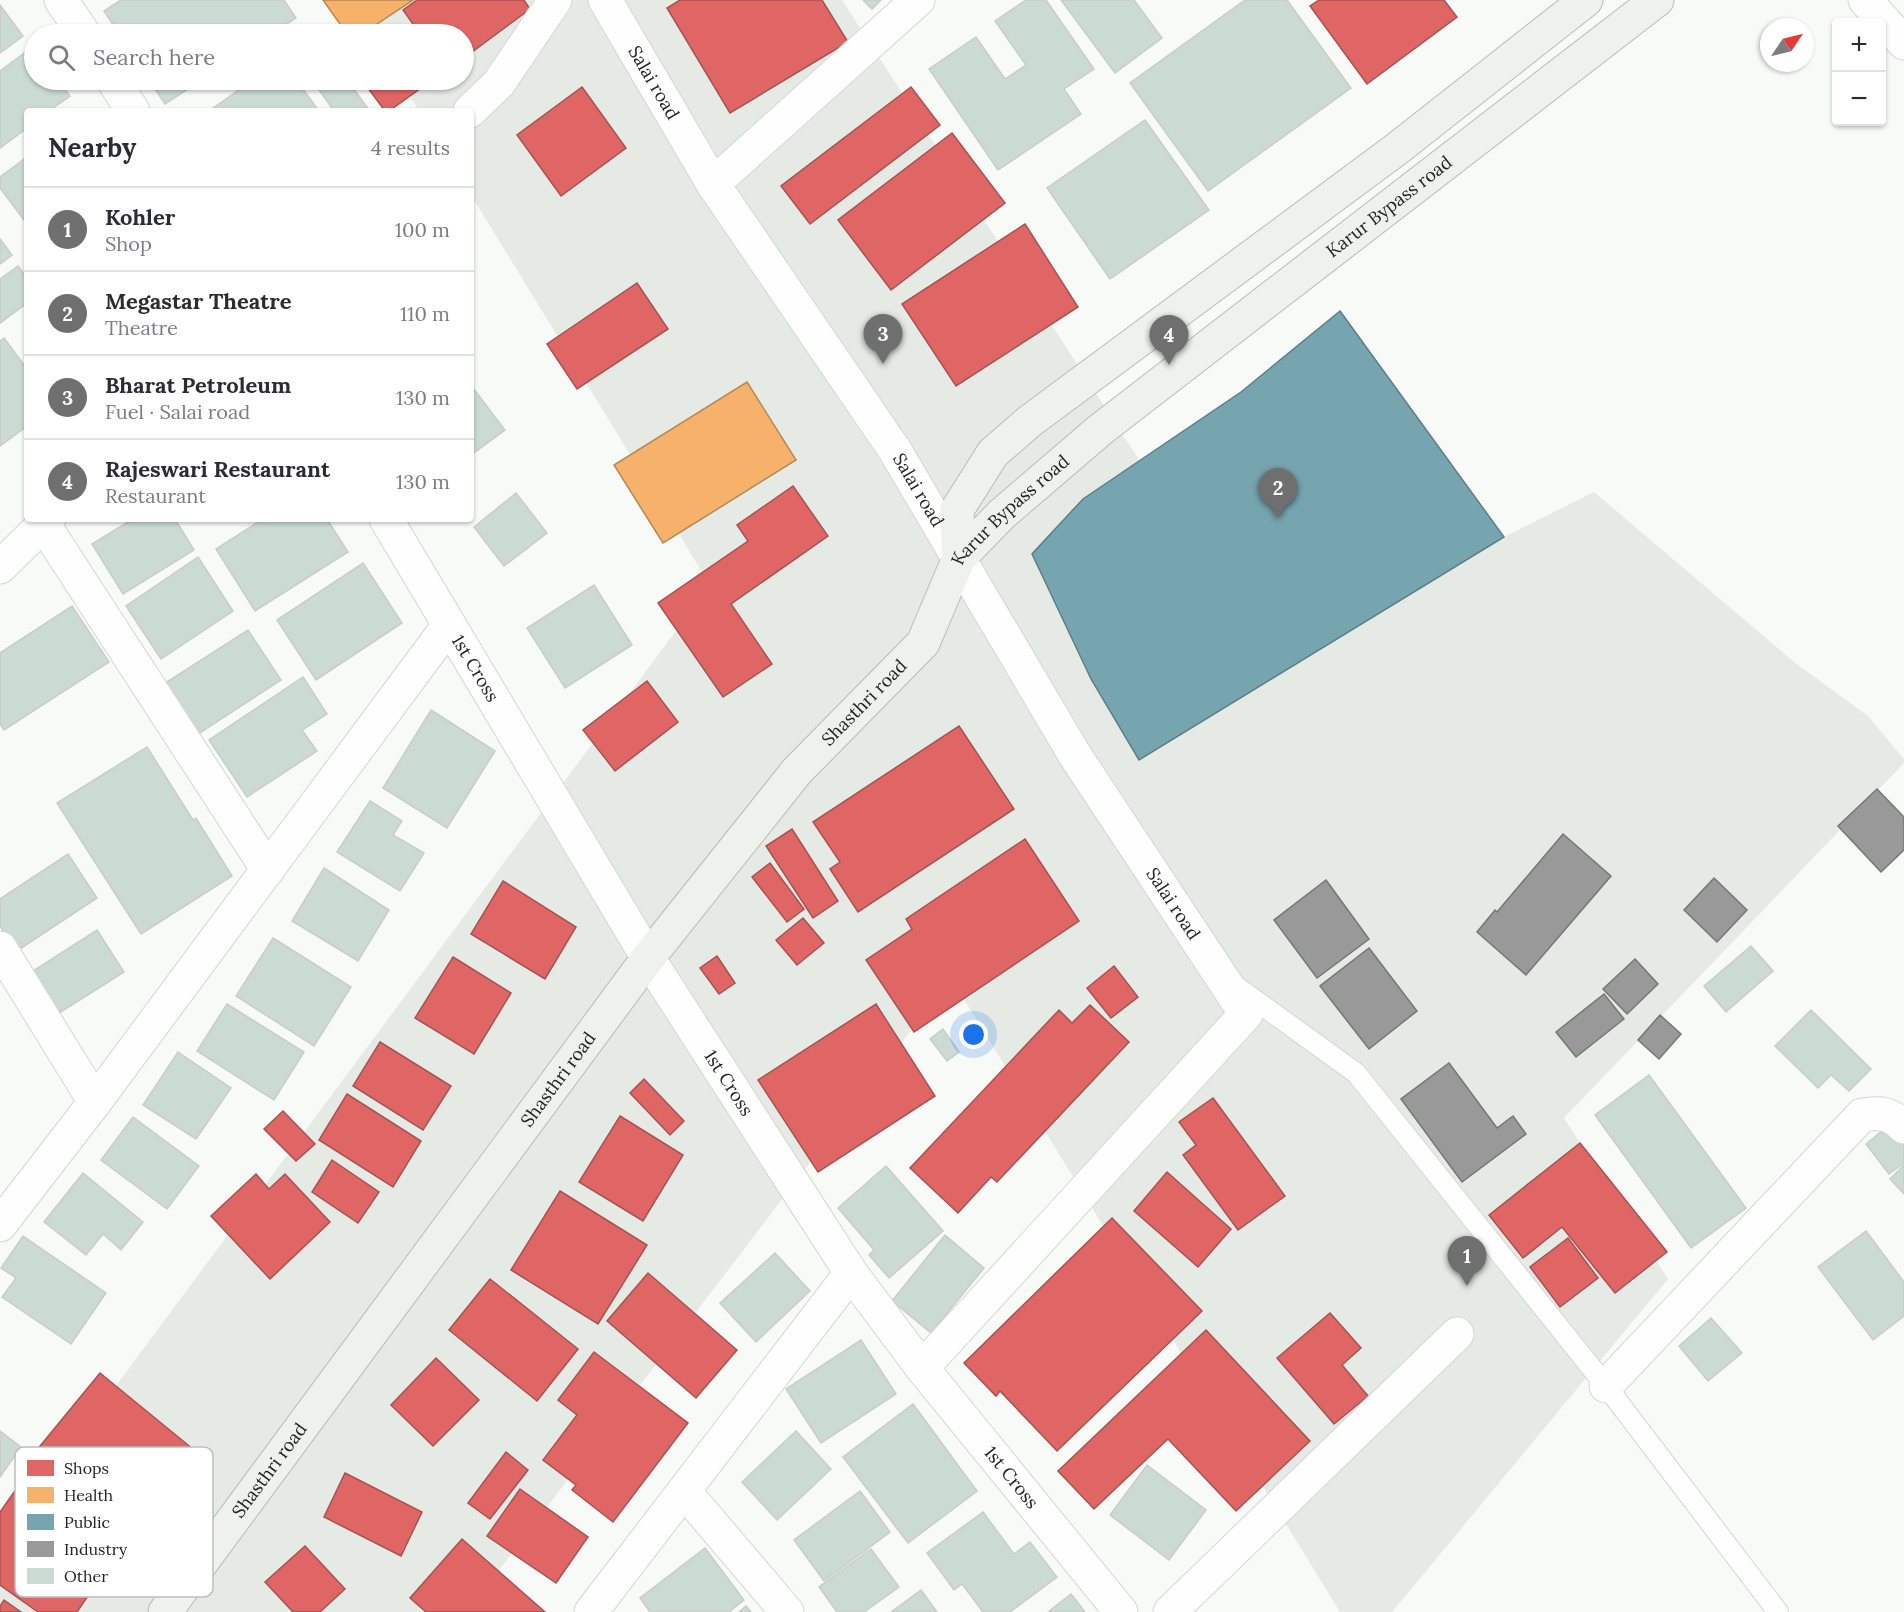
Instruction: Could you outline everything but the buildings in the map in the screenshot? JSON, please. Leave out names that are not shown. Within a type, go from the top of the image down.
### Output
[{"type":"main road","name":"Karur Bypass road","points":[[959,558],[957,510],[993,453],[1030,421],[1398,148],[1586,0]]},
{"type":"main road","name":"Karur Bypass road","points":[[959,558],[1002,514],[1100,430],[1657,0]]},
{"type":"main road","name":"Shasthri road","points":[[213,1547],[648,958],[797,771],[923,643],[959,558]]},
{"type":"main road","name":"Shasthri road","points":[[165,1612],[176,1597]]},
{"type":"street","points":[[62,0],[78,24]]},
{"type":"street","points":[[473,108],[499,83],[555,0]]},
{"type":"street","name":"Salai road","points":[[605,0],[713,184],[894,449],[1076,757],[1246,1014],[922,1368]]},
{"type":"street","points":[[713,184],[918,0]]},
{"type":"street","points":[[1864,0],[1904,43]]},
{"type":"street","points":[[119,90],[131,108]]},
{"type":"street","points":[[5,552],[46,522],[268,870]]},
{"type":"street","name":"1st Cross","points":[[388,522],[648,958],[850,1273],[922,1368],[1121,1612]]},
{"type":"street","points":[[0,1225],[95,1102],[449,625]]},
{"type":"street","points":[[0,948],[95,1102]]},
{"type":"street","points":[[1606,1386],[1862,1115],[1878,1112],[1896,1119],[1904,1127]]},
{"type":"street","points":[[591,1612],[685,1492],[850,1273]]},
{"type":"street","points":[[1170,1612],[1457,1334]]},
{"type":"street","points":[[685,1492],[787,1612]]},
{"type":"lane","points":[[1220,975],[1356,1073],[1606,1386],[1778,1612]]},
{"type":"shaded area","points":[[351,0],[842,0],[1278,675],[1504,537],[1594,492],[1794,662],[1868,716],[1904,759],[1904,763],[1564,1118],[1668,1279],[1392,1612],[1340,1612],[951,978],[467,1612],[0,1612],[0,1542],[15,1522],[15,1597],[213,1597],[213,1447],[70,1447],[710,585],[474,200],[474,108],[417,108],[406,90],[474,90],[474,24],[367,24]]},
{"type":"place","name":"Bharat Petroleum","points":[[883,364]]},
{"type":"place","name":"Rajeswari Restaurant","points":[[1169,365]]},
{"type":"place","name":"Megastar Theatre","points":[[1278,518]]},
{"type":"place","name":"Kohler","points":[[1467,1286]]}]
